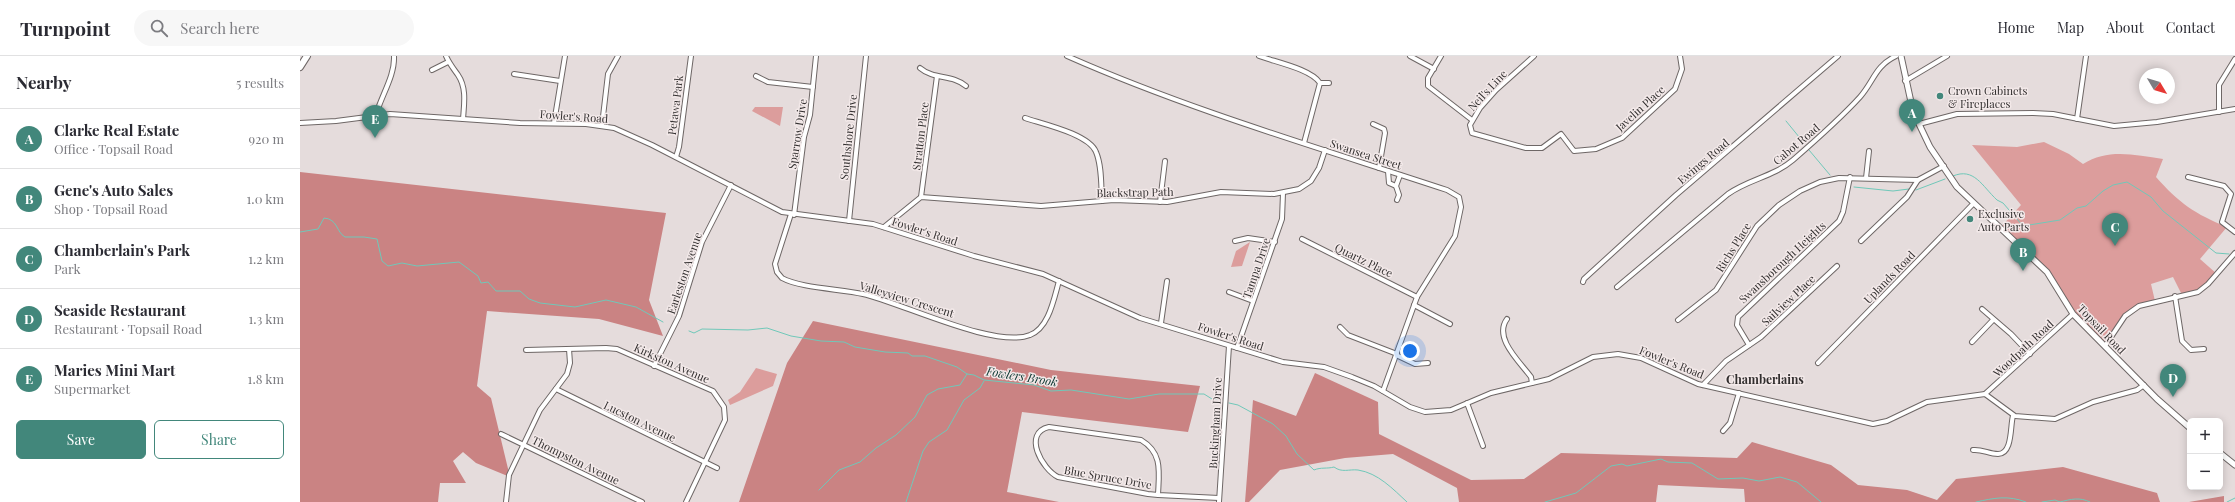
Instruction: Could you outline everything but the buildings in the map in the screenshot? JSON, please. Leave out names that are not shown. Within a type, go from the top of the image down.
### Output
[{"type":"highway","points":[[300,67],[307,56]]},
{"type":"main road","name":"Topsail Road","points":[[1901,56],[1905,81],[1920,124],[1930,147],[1957,187],[1973,204],[2047,272],[2073,314],[2144,385],[2187,425]]},
{"type":"main road","points":[[2221,454],[2235,465]]},
{"type":"street","points":[[376,115],[391,72],[394,56]]},
{"type":"street","points":[[446,56],[448,62],[459,76],[464,88],[463,119]]},
{"type":"street","points":[[554,123],[564,56]]},
{"type":"street","points":[[602,125],[608,74],[618,56]]},
{"type":"street","name":"Petawa Park","points":[[676,157],[679,147],[691,56]]},
{"type":"street","name":"Sparrow Drive","points":[[792,215],[813,87],[816,56]]},
{"type":"street","name":"Southshore Drive","points":[[849,221],[866,56]]},
{"type":"street","name":"Swansea Street","points":[[1067,56],[1108,74],[1182,102],[1400,175],[1452,193],[1459,197],[1461,202],[1460,219],[1453,240],[1417,297],[1383,391]]},
{"type":"street","points":[[1259,56],[1305,72],[1317,79],[1320,83],[1329,83]]},
{"type":"street","points":[[1410,56],[1434,69]]},
{"type":"street","points":[[1441,56],[1428,80],[1429,88],[1472,120]]},
{"type":"street","name":"Neil's Line","points":[[1472,120],[1496,90],[1534,56]]},
{"type":"street","name":"Javelin Place","points":[[1472,120],[1470,130],[1472,133],[1526,148],[1542,148],[1561,134],[1574,151],[1596,149],[1622,138],[1675,89],[1682,69],[1680,56]]},
{"type":"street","name":"Ewings Road","points":[[1583,282],[1584,278],[1676,196],[1838,56]]},
{"type":"street","name":"Cabot Road","points":[[1617,287],[1728,194],[1741,186],[1773,174],[1794,159],[1862,96],[1880,67],[1896,56]]},
{"type":"street","points":[[1905,81],[1947,56]]},
{"type":"street","points":[[2078,119],[2086,56]]},
{"type":"street","points":[[2219,112],[2219,85],[2235,58]]},
{"type":"street","points":[[432,70],[448,62]]},
{"type":"street","points":[[920,68],[937,76],[954,78],[966,86]]},
{"type":"street","points":[[514,74],[560,81]]},
{"type":"street","points":[[756,76],[768,82],[813,87]]},
{"type":"street","name":"Stratton Place","points":[[921,197],[937,76]]},
{"type":"street","points":[[1304,143],[1320,83]]},
{"type":"street","points":[[1920,124],[1957,114],[1973,113],[2046,114],[2114,126],[2157,122],[2235,109]]},
{"type":"street","name":"Fowler's Road","points":[[300,123],[336,121],[390,114],[463,119],[602,125],[634,136],[731,185],[776,210],[792,215],[849,221],[884,227],[974,256],[1043,274],[1140,318],[1161,323],[1229,346],[1283,362],[1324,367],[1383,391],[1410,407],[1425,412],[1448,411],[1495,392],[1554,377],[1590,358],[1615,354],[1641,358],[1684,379],[1703,385],[1873,424],[1887,421],[1927,402],[1984,394]]},
{"type":"street","points":[[1025,118],[1078,136],[1092,145],[1098,160],[1102,201]]},
{"type":"street","points":[[1372,124],[1384,129],[1385,133],[1379,168]]},
{"type":"street","name":"Blackstrap Path","points":[[921,197],[1041,206],[1102,201],[1160,202],[1190,199],[1221,192],[1284,193],[1299,189],[1311,181],[1319,168],[1325,150]]},
{"type":"street","points":[[1866,178],[1869,151]]},
{"type":"street","points":[[1160,202],[1165,161]]},
{"type":"street","points":[[1860,240],[1907,196],[1918,180],[1944,166]]},
{"type":"street","points":[[1388,171],[1390,183],[1396,186]]},
{"type":"street","points":[[1397,200],[1399,194],[1396,186],[1400,175]]},
{"type":"street","name":"Richs Place","points":[[1678,320],[1716,290],[1752,231],[1779,205],[1800,191],[1830,179],[1850,177],[1918,180]]},
{"type":"street","name":"Swansborough Heights","points":[[1749,345],[1737,325],[1738,317],[1839,221],[1843,212],[1850,177]]},
{"type":"street","points":[[2188,177],[2224,186],[2231,194],[2222,222],[2235,232]]},
{"type":"street","name":"Earleston Avenue","points":[[654,366],[680,316],[702,242],[731,185]]},
{"type":"street","name":"Tampa Drive","points":[[1237,348],[1275,242],[1283,214],[1284,193]]},
{"type":"street","points":[[884,227],[921,197]]},
{"type":"street","name":"Uplands Road","points":[[1818,363],[1973,204]]},
{"type":"street","name":"Valleyview Crescent","points":[[792,215],[775,264],[777,272],[782,278],[868,295],[980,332],[1017,338],[1035,333],[1044,323],[1059,281]]},
{"type":"street","points":[[1235,241],[1248,238],[1275,242]]},
{"type":"street","name":"Quartz Place","points":[[1302,239],[1417,297]]},
{"type":"street","points":[[2105,346],[2125,316],[2135,309],[2155,301],[2198,292],[2208,284],[2235,253]]},
{"type":"street","name":"Sailview Place","points":[[1749,345],[1761,337],[1837,266]]},
{"type":"street","points":[[1161,323],[1167,281]]},
{"type":"street","points":[[1229,292],[1254,301]]},
{"type":"street","points":[[2175,296],[2182,341],[2191,350],[2204,349]]},
{"type":"street","points":[[1414,304],[1450,324]]},
{"type":"street","points":[[1982,309],[2011,334],[2030,354]]},
{"type":"street","name":"Woodpath Road","points":[[1984,394],[2073,314]]},
{"type":"street","points":[[1508,319],[1503,327],[1504,337],[1531,377],[1532,383]]},
{"type":"street","points":[[1972,342],[1993,320]]},
{"type":"street","points":[[1340,327],[1348,335],[1396,354],[1415,364],[1428,363]]},
{"type":"street","points":[[1703,385],[1726,361],[1749,345]]},
{"type":"street","name":"Buckingham Drive","points":[[1219,500],[1229,346]]},
{"type":"street","name":"Kirkston Avenue","points":[[526,350],[611,348],[622,351],[707,388],[721,401],[724,420],[686,502]]},
{"type":"street","points":[[506,502],[509,475],[540,410],[568,370],[569,349]]},
{"type":"street","points":[[1984,394],[2013,416],[2057,418],[2093,402],[2137,390],[2144,385]]},
{"type":"street","name":"Lucston Avenue","points":[[556,389],[717,468]]},
{"type":"street","points":[[1723,431],[1730,423],[1739,393]]},
{"type":"street","points":[[1467,403],[1483,446]]},
{"type":"street","points":[[1973,450],[1982,450],[1997,454],[2005,452],[2008,447],[2013,416]]},
{"type":"street","name":"Blue Spruce Drive","points":[[1158,495],[1158,458],[1153,449],[1146,442],[1131,437],[1049,427],[1045,428],[1039,435],[1036,446],[1044,465],[1053,475],[1063,479],[1158,495],[1219,500]]},
{"type":"street","name":"Thompston Avenue","points":[[501,434],[642,502]]},
{"type":"shaded area","points":[[755,107],[783,107],[780,126],[752,111]]},
{"type":"shaded area","points":[[2044,142],[2069,154],[2083,164],[2092,159],[2112,154],[2163,159],[2156,177],[2164,186],[2188,207],[2227,227],[2200,259],[2217,274],[2198,292],[2182,295],[2173,277],[2151,284],[2155,301],[2131,313],[2120,324],[2105,346],[2073,314],[2047,272],[2000,228],[2021,205],[1972,145],[2017,147]]},
{"type":"shaded area","points":[[300,172],[666,213],[649,300],[663,336],[599,319],[487,311],[477,386],[491,398],[510,477],[476,463],[463,452],[453,461],[466,483],[440,483],[438,502],[300,502]]},
{"type":"shaded area","points":[[1250,242],[1242,266],[1231,267],[1236,251]]},
{"type":"shaded area","points":[[813,321],[1051,370],[1200,386],[1188,432],[1022,412],[1007,492],[1059,502],[739,502],[787,363]]},
{"type":"shaded area","points":[[756,368],[777,374],[773,386],[730,405],[728,400],[740,392]]},
{"type":"shaded area","points":[[1315,373],[1378,402],[1379,434],[1471,480],[1524,479],[1561,453],[1737,458],[1752,442],[1831,465],[1858,485],[1907,490],[1937,500],[1956,479],[2063,467],[2157,493],[2160,502],[1745,502],[1744,489],[1658,485],[1656,502],[1459,502],[1457,488],[1393,454],[1345,458],[1280,470],[1249,502],[1245,502],[1253,400],[1296,416]]},
{"type":"shaded area","points":[[2224,496],[2224,502],[2189,502]]},
{"type":"waterway","points":[[1786,121],[1804,143]]},
{"type":"waterway","points":[[1809,150],[1830,175]]},
{"type":"waterway","points":[[1953,176],[1967,174],[1977,179],[1997,200],[2003,203],[2023,226],[2060,220],[2077,208],[2086,206],[2103,191],[2113,185],[2127,182],[2151,197],[2163,211],[2216,253],[2229,254]]},
{"type":"waterway","points":[[1916,190],[1945,179]]},
{"type":"waterway","points":[[1854,187],[1893,191],[1909,189]]},
{"type":"waterway","name":"Fowlers Brook","points":[[300,232],[318,229],[324,218],[329,219],[345,237],[377,239],[382,261],[388,266],[402,263],[417,266],[459,262],[478,276],[481,283],[488,282],[496,291],[520,291],[529,299],[540,303],[575,307],[606,300],[636,307],[663,322]]},
{"type":"waterway","name":"Fowlers Brook","points":[[689,331],[694,333],[702,329],[748,330],[767,328],[791,336],[821,341],[844,342],[855,347],[885,352],[908,353],[912,356],[925,356],[957,367],[967,374],[974,375],[984,380],[1034,385],[1051,391],[1071,390],[1129,399],[1159,394],[1204,394],[1212,399],[1217,399]]},
{"type":"waterway","points":[[819,490],[839,470],[860,462],[876,448],[896,435],[915,417],[927,395],[938,389],[960,385],[967,374]]},
{"type":"waterway","points":[[906,502],[923,451],[929,442],[947,430],[964,400],[980,388],[984,381]]},
{"type":"waterway","name":"Fowlers Brook","points":[[1229,403],[1238,405],[1273,424],[1286,436],[1297,454],[1314,470],[1334,467],[1337,469],[1358,470],[1372,474],[1385,482],[1407,502]]},
{"type":"waterway","name":"Fowlers Brook","points":[[1545,502],[1576,493],[1611,466],[1622,464],[1627,466],[1661,459],[1668,462],[1692,463],[1718,479],[1743,478],[1759,481],[1780,477],[1797,482],[1821,502]]},
{"type":"waterway","name":"Fowlers Brook","points":[[1976,502],[1995,498],[2013,498],[2026,502]]},
{"type":"waterway","name":"Fowlers Brook","points":[[2227,502],[2235,498]]},
{"type":"waterway","name":"Fowlers Brook","points":[[2060,502],[2075,499],[2083,499],[2090,502]]},
{"type":"waterway","name":"Fowlers Brook","points":[[2042,502],[2055,500],[2060,502]]},
{"type":"place","name":"Crown Cabinets & Fireplaces","points":[[1940,96]]},
{"type":"place","name":"Clarke Real Estate","points":[[1912,132]]},
{"type":"place","name":"Maries Mini Mart","points":[[375,138]]},
{"type":"place","name":"Exclusive Auto Parts","points":[[1970,219]]},
{"type":"place","name":"Chamberlain's Park","points":[[2115,246]]},
{"type":"place","name":"Gene's Auto Sales","points":[[2023,271]]},
{"type":"place","name":"Seaside Restaurant","points":[[2173,397]]},
{"type":"district","name":"Chamberlains","points":[[1765,379]]}]
